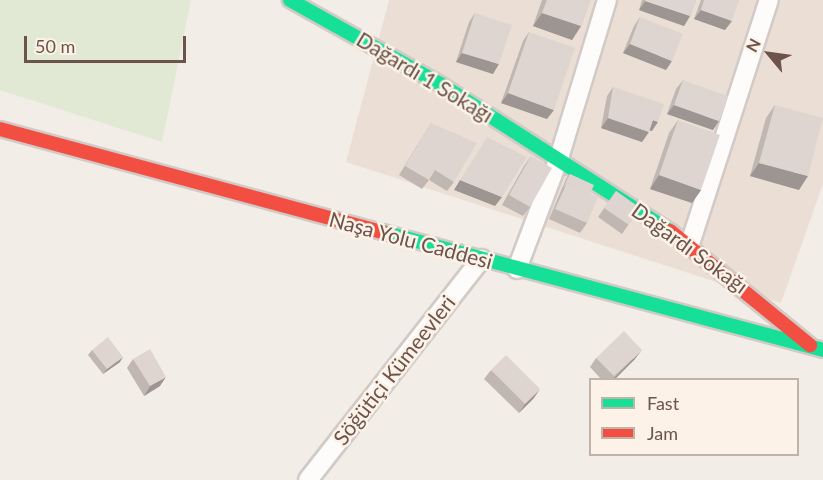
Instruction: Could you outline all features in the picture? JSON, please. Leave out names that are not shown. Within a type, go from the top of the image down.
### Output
[{"type":"main road","name":"Dağardı 1 Sokağı","points":[[290,0],[391,54],[559,158]]},
{"type":"main road","name":"Naşa Yolu Caddesi","points":[[0,129],[818,349]]},
{"type":"main road","name":"Dağardı Sokağı","points":[[559,158],[690,244],[818,349]]},
{"type":"street","points":[[517,269],[559,158],[607,0]]},
{"type":"street","points":[[690,244],[769,0]]},
{"type":"street","name":"Söğütiçi Kümeevleri","points":[[308,480],[481,259]]},
{"type":"shaded area","points":[[389,0],[823,0],[823,184],[781,303],[346,162]]},
{"type":"green space","points":[[0,0],[191,0],[162,142],[0,90]]},
{"type":"building","points":[[547,0],[590,0],[581,26],[542,13]]},
{"type":"building","points":[[645,0],[696,0],[690,16]]},
{"type":"building","points":[[704,0],[739,0],[732,21],[701,10]]},
{"type":"building","points":[[475,13],[512,25],[499,64],[462,53]]},
{"type":"building","points":[[640,17],[683,34],[672,61],[630,44]]},
{"type":"building","points":[[529,32],[575,48],[554,110],[508,93]]},
{"type":"building","points":[[683,80],[728,96],[719,121],[674,105]]},
{"type":"building","points":[[613,87],[664,104],[658,122],[653,120],[649,132],[608,118]]},
{"type":"building","points":[[775,105],[823,118],[808,176],[759,163]]},
{"type":"building","points":[[678,120],[720,135],[701,190],[659,175]]},
{"type":"building","points":[[431,123],[477,143],[454,182],[435,170],[429,180],[405,166]]},
{"type":"building","points":[[487,137],[527,157],[502,197],[460,180]]},
{"type":"building","points":[[531,156],[552,168],[530,207],[509,195]]},
{"type":"building","points":[[570,174],[594,185],[590,194],[567,183],[563,188]]},
{"type":"building","points":[[567,183],[598,197],[587,223],[555,209]]},
{"type":"building","points":[[616,191],[640,208],[629,225],[604,208]]},
{"type":"building","points":[[624,331],[642,350],[614,376],[596,358]]},
{"type":"building","points":[[108,337],[123,357],[107,369],[92,350]]},
{"type":"building","points":[[150,349],[166,377],[150,386],[133,359]]},
{"type":"building","points":[[506,355],[540,389],[525,404],[491,370]]},
{"type":"traffic: fast","points":[[290,0],[440,84],[670,231]]},
{"type":"traffic: fast","points":[[383,232],[823,350]]},
{"type":"traffic: jam","points":[[0,129],[383,232]]},
{"type":"traffic: jam","points":[[670,231],[810,345]]}]
